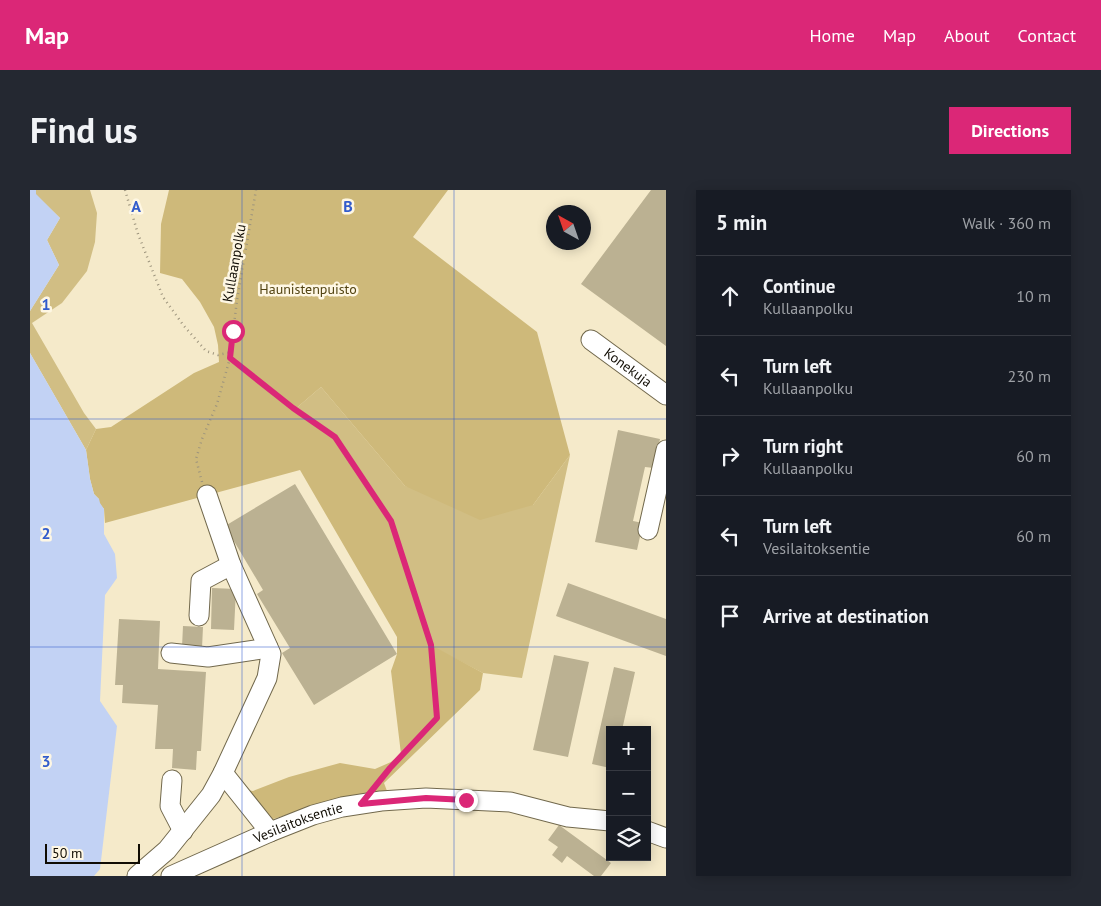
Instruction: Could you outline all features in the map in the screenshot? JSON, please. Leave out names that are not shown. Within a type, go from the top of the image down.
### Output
[{"type":"street","name":"Konekuja","points":[[591,340],[666,395]]},
{"type":"street","points":[[648,530],[666,450]]},
{"type":"street","points":[[137,876],[167,850],[211,794],[224,773],[267,678],[271,654],[231,565],[207,495]]},
{"type":"street","points":[[199,616],[201,581],[231,565]]},
{"type":"street","points":[[171,653],[208,657],[268,648]]},
{"type":"street","points":[[224,773],[270,832]]},
{"type":"street","points":[[172,780],[170,806],[183,832]]},
{"type":"street","name":"Vesilaitoksentie","points":[[171,876],[270,832],[342,807],[361,804],[426,798],[510,802],[568,816],[606,821]]},
{"type":"street","points":[[651,832],[666,838]]},
{"type":"path","points":[[124,190],[138,234],[163,297],[184,326],[206,351],[218,355],[231,352]]},
{"type":"path","name":"Kullaanpolku","points":[[207,495],[196,459],[202,439],[217,404],[230,358],[237,300],[256,190]]},
{"type":"path","points":[[230,358],[293,408],[335,437],[391,521],[431,645],[437,718],[390,768],[361,804]]},
{"type":"shaded area","points":[[36,190],[90,190],[97,213],[95,242],[87,271],[62,303],[32,323],[84,413],[96,429],[86,450],[30,353],[30,311],[59,265],[47,240],[60,218],[35,194]]},
{"type":"shaded area","points":[[321,387],[405,486],[533,505],[570,455],[522,678],[483,673],[433,647],[391,521],[293,411]]},
{"type":"green space","name":"Haunistenpuisto","points":[[169,190],[448,190],[413,237],[537,332],[570,455],[533,505],[480,520],[405,486],[321,387],[293,411],[335,437],[391,521],[433,646],[483,673],[480,690],[384,783],[387,791],[333,800],[267,821],[246,790],[253,791],[289,777],[340,763],[375,769],[391,762],[401,754],[391,671],[397,654],[397,637],[300,470],[105,523],[104,509],[94,494],[86,450],[96,429],[111,427],[194,373],[219,362],[214,327],[200,302],[182,279],[160,273],[161,224]]},
{"type":"water","points":[[30,190],[36,190],[36,194],[60,218],[47,240],[59,265],[30,311]]},
{"type":"water","points":[[30,353],[86,450],[94,494],[104,509],[104,534],[115,554],[117,578],[105,595],[100,701],[117,726],[100,869],[94,876],[30,876]]},
{"type":"building","points":[[651,190],[666,190],[666,346],[581,284]]},
{"type":"building","points":[[618,430],[660,439],[654,468],[645,467],[633,521],[643,523],[637,550],[595,542]]},
{"type":"building","points":[[295,484],[397,654],[314,705],[282,653],[290,648],[257,594],[263,590],[225,526]]},
{"type":"building","points":[[568,583],[666,619],[666,656],[556,616]]},
{"type":"building","points":[[212,588],[236,589],[234,630],[211,629]]},
{"type":"building","points":[[119,619],[160,621],[158,669],[206,672],[201,751],[197,751],[196,770],[172,768],[173,749],[155,749],[158,705],[122,703],[123,685],[115,685]]},
{"type":"building","points":[[183,626],[203,627],[202,648],[182,647]]},
{"type":"building","points":[[554,655],[589,662],[568,757],[533,750]]},
{"type":"building","points":[[614,667],[635,672],[623,726],[606,726],[606,767],[592,764]]},
{"type":"building","points":[[559,825],[611,863],[601,876],[594,876],[567,856],[562,863],[552,855],[558,847],[548,840]]},
{"type":"route","points":[[233,331],[230,358],[293,408],[335,437],[391,521],[431,645],[437,718],[390,768],[361,804],[426,798],[466,800]]}]
